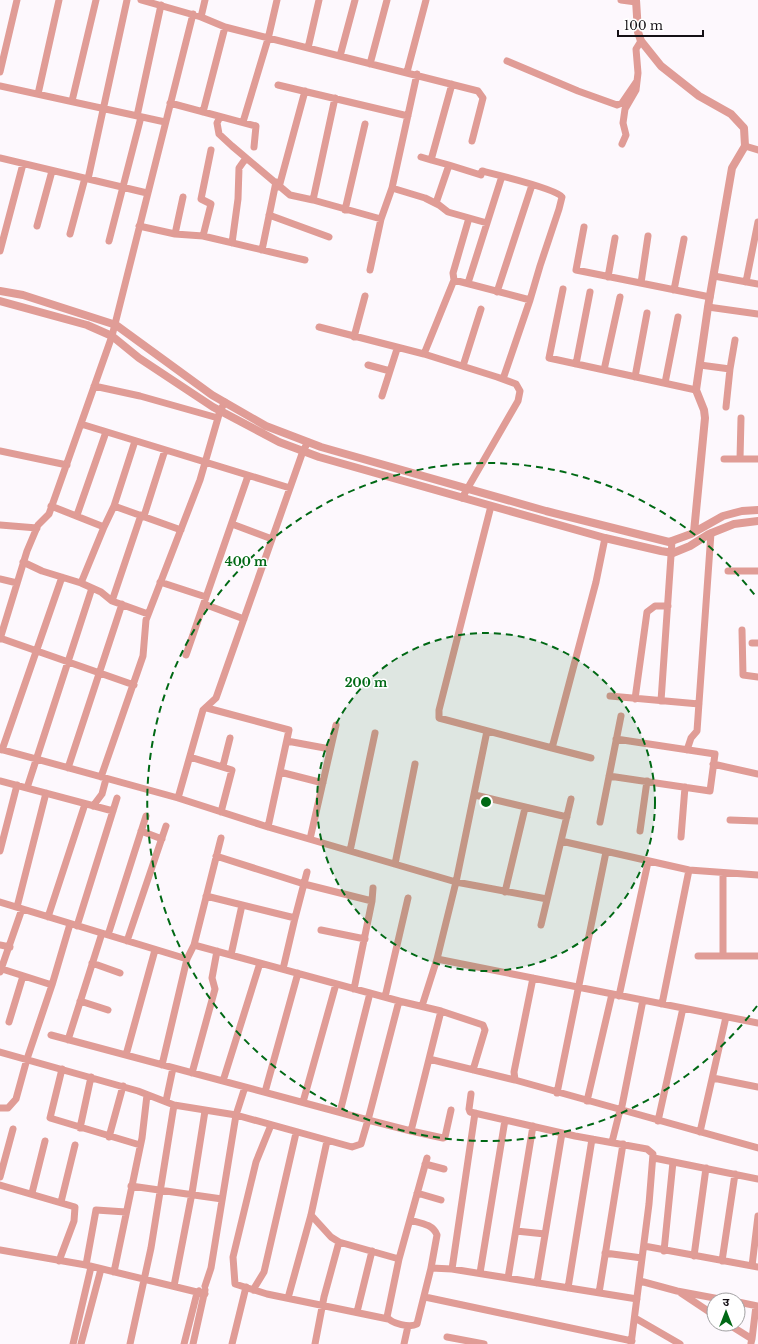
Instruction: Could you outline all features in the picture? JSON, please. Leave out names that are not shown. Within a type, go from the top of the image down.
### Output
[{"type":"street","points":[[0,72],[17,0]]},
{"type":"street","points":[[38,94],[59,0]]},
{"type":"street","points":[[72,102],[96,0]]},
{"type":"street","points":[[70,234],[104,108],[128,0]]},
{"type":"street","points":[[141,0],[193,14],[225,27],[268,39],[417,74],[478,91],[483,98],[472,141]]},
{"type":"street","points":[[201,17],[205,0]]},
{"type":"street","points":[[243,122],[268,39],[277,0]]},
{"type":"street","points":[[308,48],[319,0]]},
{"type":"street","points":[[340,56],[355,0]]},
{"type":"street","points":[[370,64],[387,0]]},
{"type":"street","points":[[407,72],[426,0]]},
{"type":"street","points":[[621,0],[636,1],[638,32],[641,41],[661,66],[699,96],[739,121],[744,128],[745,146],[732,168],[708,307],[696,390],[704,410],[705,418],[694,532]]},
{"type":"street","points":[[109,241],[124,188],[161,5]]},
{"type":"street","points":[[134,685],[37,651],[1,635],[23,562],[36,528],[49,514],[112,336],[138,226],[193,14]]},
{"type":"street","points":[[203,112],[225,27]]},
{"type":"street","points":[[622,144],[626,135],[623,123],[625,109],[636,90],[638,73],[636,49],[641,41]]},
{"type":"street","points":[[507,61],[578,91],[617,105],[622,103],[637,81]]},
{"type":"street","points":[[370,270],[381,219],[392,188],[417,74]]},
{"type":"street","points":[[431,160],[452,84]]},
{"type":"street","points":[[278,85],[408,116]]},
{"type":"street","points":[[0,86],[165,122]]},
{"type":"street","points":[[262,250],[269,215],[305,91]]},
{"type":"street","points":[[313,200],[335,98]]},
{"type":"street","points":[[170,103],[256,126],[254,147]]},
{"type":"street","points":[[220,117],[217,123],[220,134],[290,195],[381,219]]},
{"type":"street","points":[[345,210],[365,124]]},
{"type":"street","points":[[745,146],[758,150]]},
{"type":"street","points":[[203,236],[211,204],[201,199],[211,150]]},
{"type":"street","points":[[421,157],[481,175],[482,171],[502,176],[560,194],[562,197],[530,300],[503,379]]},
{"type":"street","points":[[0,158],[147,193]]},
{"type":"street","points":[[232,243],[238,199],[239,168],[246,158]]},
{"type":"street","points":[[0,251],[2,238],[23,164]]},
{"type":"street","points":[[436,203],[449,165]]},
{"type":"street","points":[[37,226],[52,171]]},
{"type":"street","points":[[468,283],[502,176]]},
{"type":"street","points":[[497,292],[532,185]]},
{"type":"street","points":[[392,188],[436,203],[448,212],[487,223]]},
{"type":"street","points":[[175,234],[183,197]]},
{"type":"street","points":[[269,215],[329,238]]},
{"type":"street","points":[[424,354],[454,280],[453,273],[469,218]]},
{"type":"street","points":[[746,282],[758,222]]},
{"type":"street","points":[[138,226],[175,234],[203,236],[305,260]]},
{"type":"street","points":[[584,227],[576,270],[710,297]]},
{"type":"street","points":[[641,283],[648,236]]},
{"type":"street","points":[[608,276],[615,238]]},
{"type":"street","points":[[674,290],[684,238]]},
{"type":"street","points":[[714,276],[758,284]]},
{"type":"street","points":[[454,280],[530,300]]},
{"type":"street","points":[[563,289],[549,358],[696,390]]},
{"type":"street","points":[[0,291],[23,295],[114,324],[190,380],[225,402],[266,426],[321,447],[602,526],[672,541],[694,532],[723,516],[742,511],[758,510]]},
{"type":"street","points":[[576,364],[590,292]]},
{"type":"street","points":[[354,337],[365,296]]},
{"type":"street","points":[[604,370],[620,297]]},
{"type":"street","points":[[0,301],[87,325],[112,336],[139,358],[219,414],[267,436],[303,451],[462,498],[605,538],[673,553],[690,546],[711,533],[734,524],[758,521]]},
{"type":"street","points":[[708,307],[758,314]]},
{"type":"street","points":[[462,366],[481,309]]},
{"type":"street","points":[[635,377],[648,313]]},
{"type":"street","points":[[665,383],[678,317]]},
{"type":"street","points":[[320,327],[397,349],[424,354],[516,384],[520,394],[469,488],[462,498]]},
{"type":"street","points":[[726,407],[734,340]]},
{"type":"street","points":[[382,396],[397,349]]},
{"type":"street","points":[[368,365],[390,371]]},
{"type":"street","points":[[700,365],[730,369]]},
{"type":"street","points":[[94,386],[219,414]]},
{"type":"street","points":[[93,806],[102,794],[103,778],[134,685],[144,649],[144,631],[148,614],[181,530],[205,463],[219,414],[225,402]]},
{"type":"street","points":[[740,459],[741,418]]},
{"type":"street","points":[[81,424],[290,488]]},
{"type":"street","points":[[77,515],[106,432]]},
{"type":"street","points":[[81,583],[114,506],[135,441]]},
{"type":"street","points":[[178,798],[203,710],[207,708],[216,698],[303,451],[308,442]]},
{"type":"street","points":[[112,601],[165,450]]},
{"type":"street","points":[[0,451],[67,465]]},
{"type":"street","points":[[724,459],[758,459]]},
{"type":"street","points":[[186,655],[248,476]]},
{"type":"street","points":[[52,506],[104,527]]},
{"type":"street","points":[[114,506],[181,530]]},
{"type":"street","points":[[491,506],[439,718],[591,758]]},
{"type":"street","points":[[232,524],[272,539]]},
{"type":"street","points":[[0,525],[36,528]]},
{"type":"street","points":[[687,750],[691,738],[697,731],[711,533]]},
{"type":"street","points":[[552,748],[594,589],[605,538]]},
{"type":"street","points":[[661,701],[673,553],[672,541]]},
{"type":"street","points":[[23,562],[81,583],[101,592],[112,601],[148,614]]},
{"type":"street","points":[[728,571],[758,571]]},
{"type":"street","points":[[62,577],[1,750],[178,798],[268,827],[456,882],[547,899]]},
{"type":"street","points":[[0,579],[17,583]]},
{"type":"street","points":[[160,582],[244,619]]},
{"type":"street","points":[[27,788],[92,588]]},
{"type":"street","points":[[68,768],[122,604]]},
{"type":"street","points":[[635,699],[647,612],[655,606],[668,606]]},
{"type":"street","points":[[742,630],[743,675],[758,677]]},
{"type":"street","points":[[610,696],[699,704]]},
{"type":"street","points":[[207,708],[289,730],[268,827]]},
{"type":"street","points":[[600,822],[621,716]]},
{"type":"street","points":[[310,839],[336,725]]},
{"type":"street","points":[[422,1006],[437,959],[456,882],[487,731]]},
{"type":"street","points":[[350,851],[375,734]]},
{"type":"street","points":[[223,766],[230,738]]},
{"type":"street","points":[[609,776],[710,791],[715,754],[616,739]]},
{"type":"street","points":[[287,741],[330,749]]},
{"type":"street","points":[[190,757],[230,768],[232,772],[221,812]]},
{"type":"street","points":[[395,864],[415,764]]},
{"type":"street","points":[[713,764],[758,774]]},
{"type":"street","points":[[280,772],[323,783]]},
{"type":"street","points":[[0,781],[113,811]]},
{"type":"street","points":[[640,831],[647,781]]},
{"type":"street","points":[[0,851],[17,785]]},
{"type":"street","points":[[681,837],[685,787]]},
{"type":"street","points":[[46,793],[20,908],[10,946],[1,970],[52,985]]},
{"type":"street","points":[[475,795],[567,818]]},
{"type":"street","points":[[0,1108],[8,1108],[16,1099],[27,1059],[117,798]]},
{"type":"street","points":[[541,925],[571,799]]},
{"type":"street","points":[[48,917],[85,804]]},
{"type":"street","points":[[505,892],[525,808]]},
{"type":"street","points":[[68,1040],[92,963],[105,934],[146,816]]},
{"type":"street","points":[[730,820],[758,821]]},
{"type":"street","points":[[127,941],[166,826]]},
{"type":"street","points":[[141,831],[162,839]]},
{"type":"street","points":[[162,1065],[187,959],[194,945],[221,838]]},
{"type":"street","points":[[562,841],[648,862],[689,870],[723,874],[758,875]]},
{"type":"street","points":[[557,1093],[606,852]]},
{"type":"street","points":[[216,856],[304,884],[372,900]]},
{"type":"street","points":[[587,1101],[616,995],[648,862]]},
{"type":"street","points":[[662,1004],[689,870]]},
{"type":"street","points":[[283,969],[307,872]]},
{"type":"street","points":[[723,874],[723,956]]},
{"type":"street","points":[[354,989],[365,939],[373,888]]},
{"type":"street","points":[[206,896],[295,918]]},
{"type":"street","points":[[385,997],[408,898]]},
{"type":"street","points":[[0,902],[187,959]]},
{"type":"street","points":[[231,955],[242,905]]},
{"type":"street","points":[[321,930],[365,939]]},
{"type":"street","points":[[0,945],[10,946]]},
{"type":"street","points":[[194,945],[354,989],[441,1011],[479,1023],[484,1028],[473,1070]]},
{"type":"street","points":[[126,1055],[155,950]]},
{"type":"street","points":[[192,1072],[215,989],[212,978],[217,951]]},
{"type":"street","points":[[698,956],[758,956]]},
{"type":"street","points":[[437,959],[758,1024]]},
{"type":"street","points":[[92,963],[120,973]]},
{"type":"street","points":[[223,1081],[260,963]]},
{"type":"street","points":[[265,1092],[298,973]]},
{"type":"street","points":[[9,1022],[23,976]]},
{"type":"street","points":[[515,1080],[514,1072],[533,978]]},
{"type":"street","points":[[303,1102],[336,984]]},
{"type":"street","points":[[340,1112],[370,993]]},
{"type":"street","points":[[612,1142],[621,1110],[643,1000]]},
{"type":"street","points":[[80,1001],[108,1010]]},
{"type":"street","points":[[0,1052],[123,1086],[174,1105],[236,1115],[296,1133],[352,1147],[361,1144],[399,1001]]},
{"type":"street","points":[[658,1121],[684,1008]]},
{"type":"street","points":[[412,1131],[441,1011]]},
{"type":"street","points":[[700,1132],[726,1017]]},
{"type":"street","points":[[51,1035],[368,1120],[443,1138],[452,1110]]},
{"type":"street","points":[[429,1059],[515,1080],[557,1093],[758,1148]]},
{"type":"street","points":[[166,1101],[173,1068]]},
{"type":"street","points":[[62,1069],[50,1118],[109,1137],[140,1145]]},
{"type":"street","points":[[80,1128],[91,1077]]},
{"type":"street","points":[[713,1078],[758,1087]]},
{"type":"street","points":[[109,1137],[123,1086]]},
{"type":"street","points":[[193,1344],[205,1294],[205,1286],[211,1268],[236,1115],[245,1087]]},
{"type":"street","points":[[425,1297],[631,1342],[640,1281],[654,1158],[651,1151],[475,1113],[469,1109],[471,1094]]},
{"type":"street","points":[[114,1272],[140,1145],[147,1095]]},
{"type":"street","points":[[130,1344],[145,1278],[174,1105]]},
{"type":"street","points":[[174,1286],[192,1194],[205,1111]]},
{"type":"street","points":[[452,1269],[475,1113]]},
{"type":"street","points":[[480,1273],[505,1120]]},
{"type":"street","points":[[270,1125],[256,1162],[233,1257],[235,1284],[249,1289],[288,1298],[323,1304],[388,1319],[408,1326],[417,1324],[425,1297],[437,1235],[436,1230],[432,1227],[410,1220]]},
{"type":"street","points":[[508,1278],[533,1126]]},
{"type":"street","points":[[0,1177],[14,1128]]},
{"type":"street","points":[[232,1344],[249,1289],[264,1272],[296,1133]]},
{"type":"street","points":[[537,1283],[562,1133]]},
{"type":"street","points":[[568,1288],[592,1139]]},
{"type":"street","points":[[32,1193],[45,1141]]},
{"type":"street","points":[[288,1298],[311,1215],[327,1141]]},
{"type":"street","points":[[599,1293],[622,1144]]},
{"type":"street","points":[[61,1202],[75,1145]]},
{"type":"street","points":[[654,1158],[758,1179]]},
{"type":"street","points":[[388,1319],[399,1259],[426,1161],[444,1169]]},
{"type":"street","points":[[664,1251],[674,1162]]},
{"type":"street","points":[[694,1256],[706,1168]]},
{"type":"street","points":[[722,1262],[735,1174]]},
{"type":"street","points":[[0,1185],[32,1193],[74,1207],[75,1216],[59,1261]]},
{"type":"street","points":[[131,1186],[161,1189],[222,1199]]},
{"type":"street","points":[[417,1194],[441,1200]]},
{"type":"street","points":[[73,1344],[88,1266],[96,1210],[126,1212]]},
{"type":"street","points":[[311,1215],[331,1237],[339,1242],[399,1259]]},
{"type":"street","points":[[644,1246],[722,1262],[755,1266],[758,1216]]},
{"type":"street","points":[[516,1231],[545,1234]]},
{"type":"street","points":[[315,1344],[323,1304],[339,1242]]},
{"type":"street","points":[[0,1250],[145,1278],[196,1293],[205,1294]]},
{"type":"street","points":[[357,1312],[372,1251]]},
{"type":"street","points":[[605,1253],[642,1258]]},
{"type":"street","points":[[431,1268],[480,1273],[637,1299]]},
{"type":"street","points":[[81,1344],[101,1269]]},
{"type":"street","points":[[640,1281],[677,1291],[706,1296]]},
{"type":"street","points":[[184,1344],[196,1293],[205,1286]]},
{"type":"street","points":[[677,1291],[706,1310]]},
{"type":"street","points":[[738,1332],[751,1342],[757,1306],[746,1304]]},
{"type":"street","points":[[634,1318],[680,1344]]},
{"type":"street","points":[[404,1344],[408,1326]]},
{"type":"street","points":[[447,1337],[484,1344]]}]
